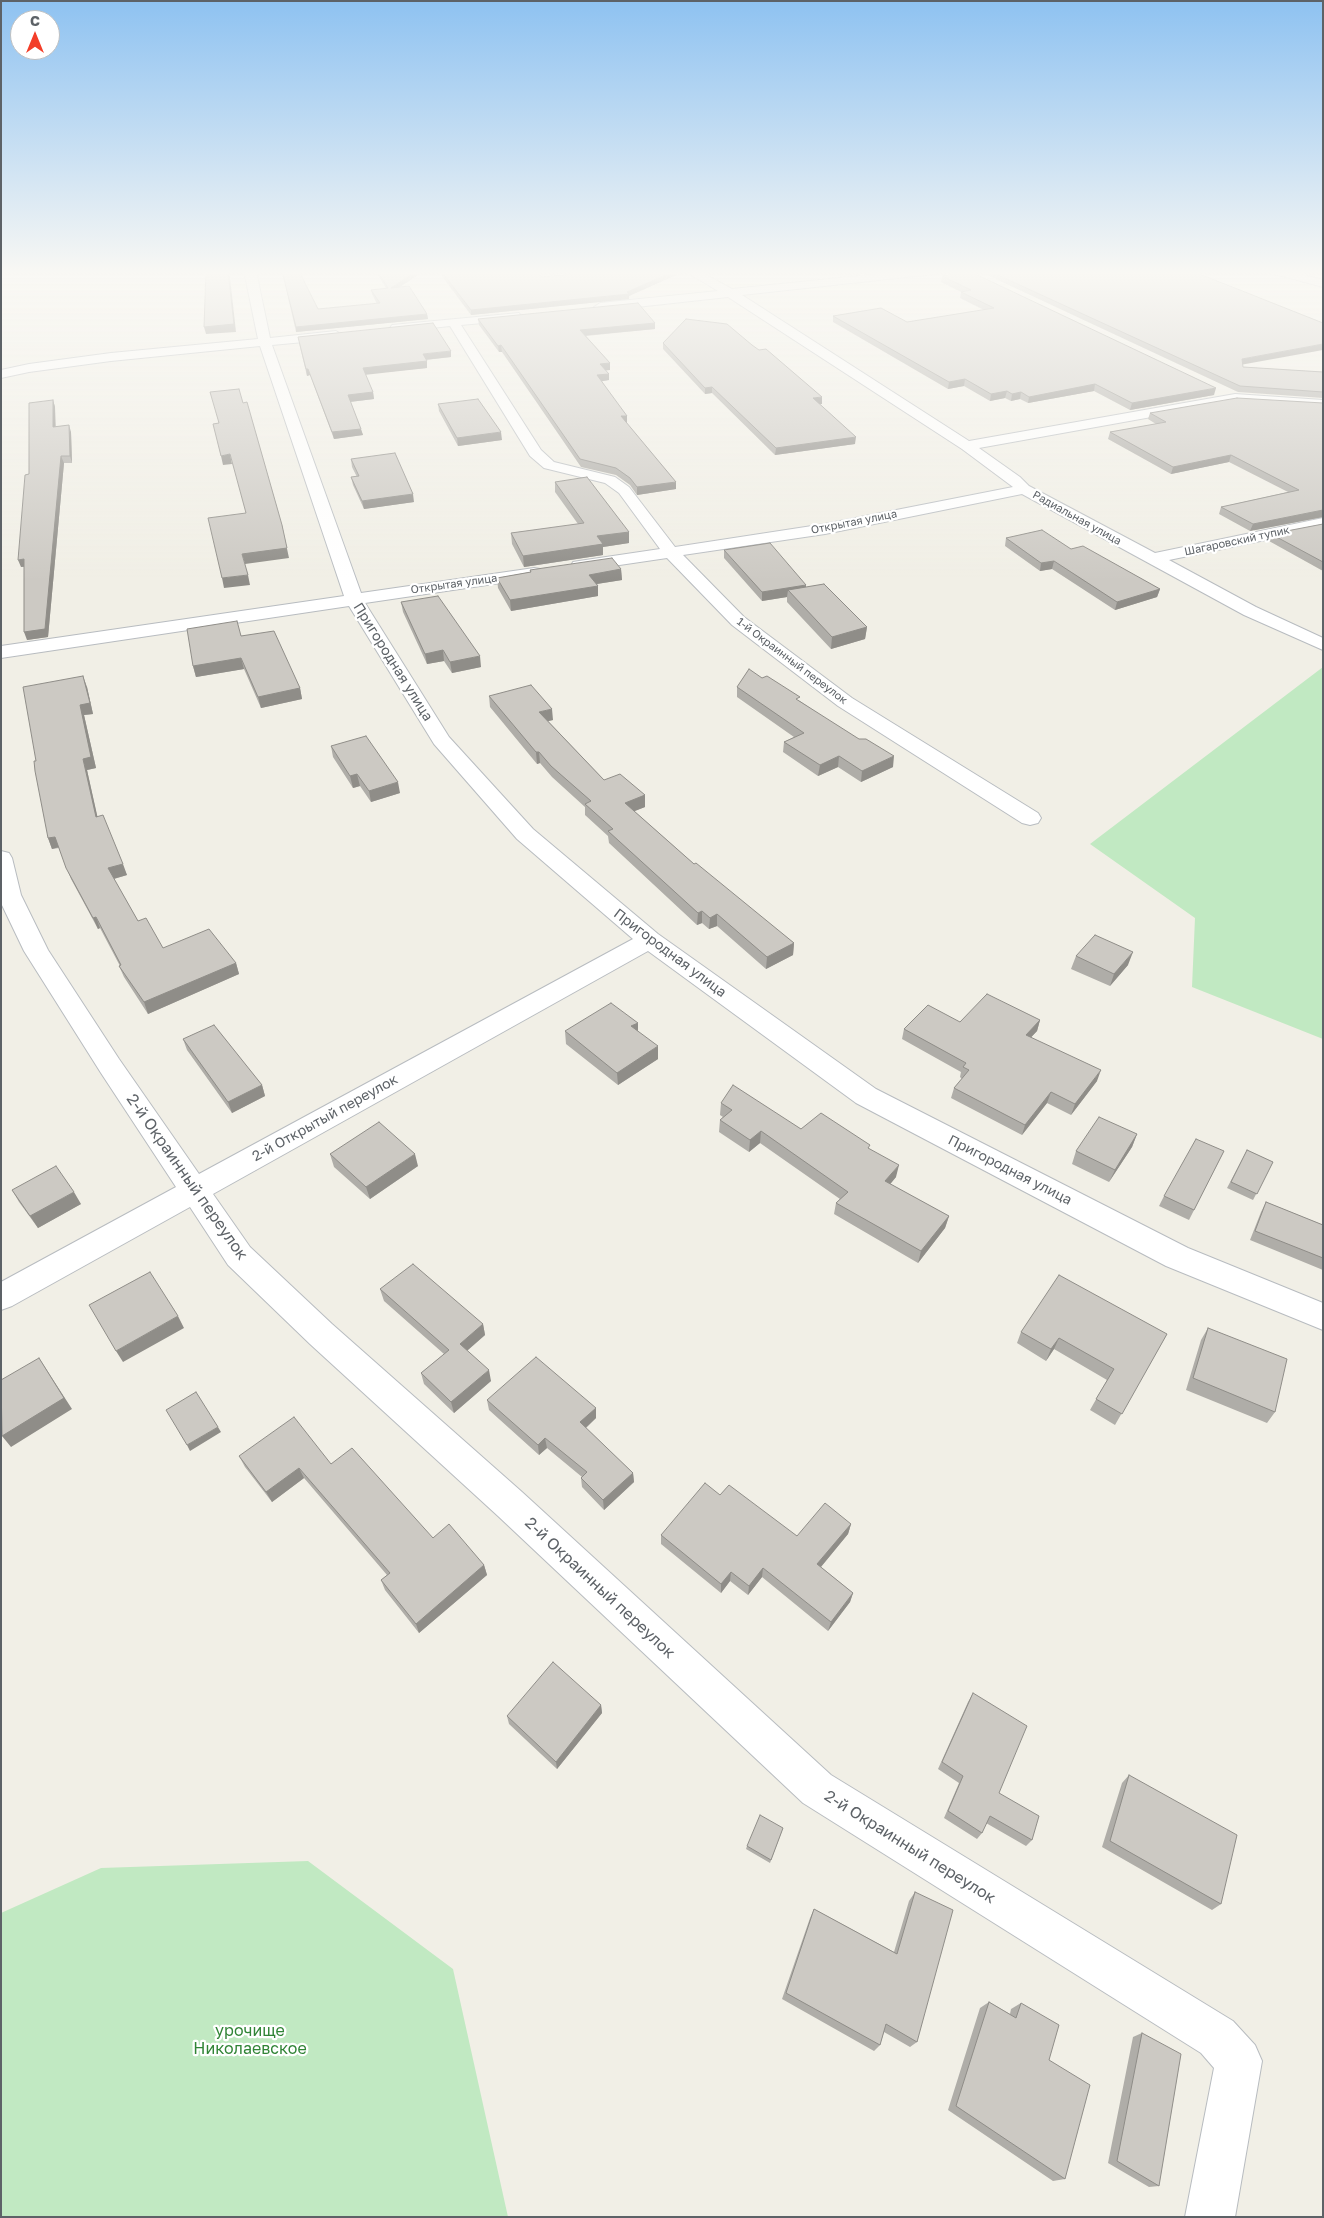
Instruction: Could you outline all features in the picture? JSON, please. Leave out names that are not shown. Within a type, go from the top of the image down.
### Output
[{"type":"street","name":"Пригородная улица","points":[[276,375],[354,599],[440,740],[524,834],[649,940],[866,1096],[1177,1257],[1323,1317]]},
{"type":"street","name":"1-й Окраинный переулок","points":[[486,375],[535,453],[549,465],[610,480],[624,490],[671,552],[738,621],[844,702],[1030,818]]},
{"type":"street","name":"Радиальная улица","points":[[856,375],[967,446],[1016,480],[1024,488],[1250,611],[1323,645]]},
{"type":"street","points":[[1217,389],[1235,398]]},
{"type":"street","points":[[967,446],[1165,409],[1235,398],[1323,404]]},
{"type":"street","name":"Открытая улица","points":[[565,568],[825,529],[1024,488]]},
{"type":"street","name":"Шагаровский тупик","points":[[1152,559],[1323,523]]},
{"type":"street","name":"Открытая улица","points":[[1,652],[546,571]]},
{"type":"street","name":"2-й Окраинный переулок","points":[[1,858],[9,895],[36,951],[110,1066],[238,1256],[321,1334],[510,1504],[817,1789],[1217,2037],[1239,2061],[1210,2217]]},
{"type":"street","name":"2-й Открытый переулок","points":[[1,1297],[649,940]]},
{"type":"green space","points":[[1323,667],[1323,1039],[1192,987],[1195,918],[1090,844]]},
{"type":"green space","name":"урочище Николаевское","points":[[308,1861],[453,1969],[508,2217],[1,2217],[1,1913],[101,1868]]},
{"type":"building","points":[[310,375],[366,375],[373,392],[348,395],[361,429],[332,432]]},
{"type":"building","points":[[521,375],[603,375],[597,375],[627,416],[621,416],[676,482],[637,487],[630,478],[616,468],[580,459]]},
{"type":"building","points":[[692,375],[796,375],[822,397],[813,398],[856,437],[776,448],[712,387],[705,388]]},
{"type":"building","points":[[936,375],[1188,375],[1216,388],[1132,403],[1095,384],[1029,397],[1021,392],[1012,394],[1007,391],[991,394],[965,379],[949,382]]},
{"type":"building","points":[[1215,375],[1323,375],[1323,392],[1240,386]]},
{"type":"building","points":[[239,389],[243,403],[247,402],[287,548],[242,554],[248,575],[222,578],[208,518],[246,513],[230,454],[221,456],[213,424],[219,423],[210,392]]},
{"type":"building","points":[[1237,398],[1323,403],[1323,510],[1253,524],[1221,507],[1299,490],[1231,455],[1173,467],[1110,432],[1166,422],[1150,413]]},
{"type":"building","points":[[478,399],[501,432],[457,438],[438,404]]},
{"type":"building","points":[[53,400],[53,427],[69,425],[70,456],[61,456],[45,629],[24,632],[24,559],[18,560],[25,475],[29,474],[29,403]]},
{"type":"building","points":[[395,453],[413,494],[362,501],[351,477],[359,476],[351,459]]},
{"type":"building","points":[[587,477],[629,532],[597,536],[603,544],[523,556],[511,533],[584,523],[555,482]]},
{"type":"building","points":[[1323,524],[1323,562],[1271,534]]},
{"type":"building","points":[[1042,530],[1071,549],[1083,546],[1160,589],[1117,602],[1054,561],[1041,563],[1006,538]]},
{"type":"building","points":[[770,543],[806,585],[762,592],[724,550]]},
{"type":"building","points":[[612,558],[621,569],[589,575],[598,586],[510,600],[497,578],[531,572],[530,570]]},
{"type":"building","points":[[824,584],[867,627],[832,637],[788,590]]},
{"type":"building","points":[[438,596],[480,656],[450,662],[443,650],[425,654],[401,602]]},
{"type":"building","points":[[237,621],[241,636],[274,631],[300,688],[258,697],[241,658],[193,666],[187,629]]},
{"type":"building","points":[[749,669],[762,678],[767,676],[800,697],[796,699],[859,739],[866,739],[894,756],[862,771],[839,756],[820,765],[784,742],[804,733],[737,687]]},
{"type":"building","points":[[83,676],[90,703],[80,705],[91,757],[83,759],[96,817],[103,815],[123,864],[108,868],[138,921],[146,918],[163,948],[209,929],[236,963],[144,1002],[119,966],[121,965],[96,917],[93,918],[66,868],[55,837],[48,838],[35,771],[34,761],[36,761],[23,687]]},
{"type":"building","points":[[531,685],[552,709],[539,712],[604,780],[620,774],[645,795],[625,803],[694,864],[696,863],[794,943],[767,957],[717,914],[710,918],[702,911],[698,913],[608,831],[613,829],[585,804],[591,801],[551,766],[539,752],[536,752],[489,696]]},
{"type":"building","points":[[366,736],[398,782],[369,791],[357,774],[350,776],[331,746]]},
{"type":"building","points":[[1095,935],[1133,952],[1114,974],[1076,956]]},
{"type":"building","points":[[987,994],[1040,1020],[1026,1035],[1101,1070],[1075,1104],[1051,1092],[1025,1125],[954,1088],[969,1070],[963,1067],[966,1063],[904,1029],[928,1005],[960,1022]]},
{"type":"building","points":[[611,1003],[638,1023],[631,1026],[658,1046],[617,1073],[565,1031]]},
{"type":"building","points":[[214,1025],[262,1085],[228,1102],[183,1039]]},
{"type":"building","points":[[733,1085],[801,1129],[821,1113],[870,1145],[868,1148],[899,1165],[885,1181],[949,1216],[921,1251],[836,1203],[848,1192],[761,1131],[750,1140],[720,1120],[732,1110],[721,1103]]},
{"type":"building","points":[[1099,1117],[1137,1134],[1115,1170],[1076,1151]]},
{"type":"building","points":[[379,1122],[415,1154],[366,1187],[330,1154]]},
{"type":"building","points":[[1196,1139],[1224,1151],[1194,1210],[1164,1196]]},
{"type":"building","points":[[1247,1150],[1273,1162],[1257,1194],[1231,1182]]},
{"type":"building","points":[[56,1166],[74,1192],[30,1216],[12,1190]]},
{"type":"building","points":[[1266,1202],[1323,1225],[1323,1258],[1255,1231]]},
{"type":"building","points":[[413,1264],[483,1324],[460,1344],[489,1370],[451,1402],[421,1373],[449,1350],[380,1289]]},
{"type":"building","points":[[150,1272],[178,1316],[116,1351],[89,1305]]},
{"type":"building","points":[[1059,1275],[1167,1334],[1122,1414],[1096,1399],[1114,1369],[1059,1338],[1051,1349],[1021,1332]]},
{"type":"building","points":[[1208,1328],[1287,1359],[1275,1412],[1193,1378]]},
{"type":"building","points":[[536,1357],[596,1408],[580,1422],[633,1473],[603,1500],[581,1478],[587,1472],[545,1438],[538,1445],[487,1400]]},
{"type":"building","points":[[39,1358],[64,1398],[2,1436],[1,1380]]},
{"type":"building","points":[[196,1392],[218,1427],[187,1445],[166,1410]]},
{"type":"building","points":[[294,1417],[331,1464],[352,1448],[433,1538],[449,1524],[484,1565],[416,1624],[381,1580],[390,1573],[299,1468],[266,1492],[239,1456]]},
{"type":"building","points":[[705,1483],[720,1495],[729,1485],[797,1536],[825,1503],[851,1524],[817,1564],[853,1593],[831,1622],[763,1568],[749,1586],[731,1572],[721,1584],[661,1535]]},
{"type":"building","points":[[553,1662],[601,1705],[556,1762],[507,1716]]},
{"type":"building","points":[[973,1693],[1027,1726],[999,1793],[1039,1816],[1032,1840],[990,1816],[982,1833],[948,1811],[963,1776],[942,1762]]},
{"type":"building","points":[[1129,1775],[1237,1835],[1221,1904],[1110,1841]]},
{"type":"building","points":[[760,1815],[783,1828],[771,1860],[747,1846]]},
{"type":"building","points":[[915,1892],[953,1910],[917,2042],[886,2024],[880,2045],[786,1993],[814,1909],[897,1954]]},
{"type":"building","points":[[989,2002],[1016,2018],[1021,2003],[1059,2025],[1049,2060],[1090,2085],[1065,2179],[956,2106]]},
{"type":"building","points":[[1142,2033],[1181,2054],[1159,2186],[1117,2161]]}]
